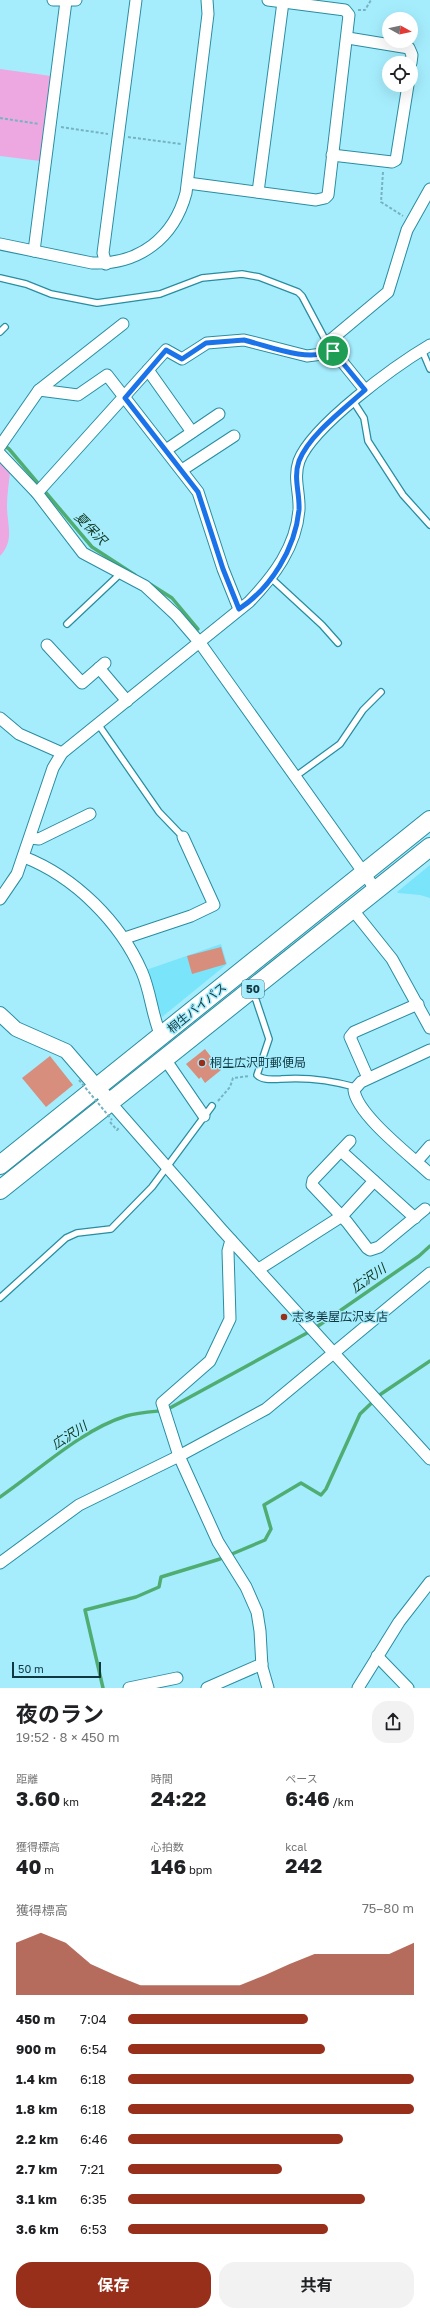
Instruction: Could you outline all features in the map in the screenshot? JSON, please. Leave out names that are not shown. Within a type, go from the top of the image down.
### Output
[{"type":"highway","name":"桐生バイパス","points":[[0,1165],[430,820]]},
{"type":"highway","name":"桐生バイパス","points":[[0,1190],[430,847]]},
{"type":"street","points":[[34,251],[71,1],[53,0]]},
{"type":"street","points":[[106,264],[103,253],[136,0]]},
{"type":"street","points":[[0,244],[92,263],[106,264],[136,257],[150,250],[161,240],[181,212],[188,183],[208,14],[207,0]]},
{"type":"street","points":[[188,183],[316,200],[326,198],[328,195],[348,38],[350,19],[348,11],[268,0]]},
{"type":"street","points":[[258,192],[283,2]]},
{"type":"street","points":[[348,38],[409,48],[412,56]]},
{"type":"street","points":[[332,155],[394,162],[399,152],[407,92]]},
{"type":"street","points":[[37,494],[125,398],[166,350],[182,359],[206,343],[244,340],[307,356],[322,354],[388,292],[408,230],[430,188]]},
{"type":"street","points":[[0,446],[39,390],[123,324]]},
{"type":"street","points":[[330,347],[365,390]]},
{"type":"street","points":[[0,899],[17,874],[53,768],[62,753],[249,602],[271,578],[285,556],[294,534],[299,509],[296,481],[299,462],[306,447],[365,390],[426,348]]},
{"type":"street","points":[[148,370],[192,432]]},
{"type":"street","points":[[39,390],[78,396],[107,375],[198,492],[223,569],[239,609]]},
{"type":"street","points":[[166,450],[219,414]]},
{"type":"street","points":[[182,470],[234,436]]},
{"type":"street","points":[[0,454],[37,494],[83,553],[120,574],[146,586],[176,614],[200,642],[376,890]]},
{"type":"street","points":[[47,645],[82,683],[102,666],[127,701]]},
{"type":"street","points":[[0,718],[19,734],[62,753]]},
{"type":"street","points":[[30,838],[39,839],[90,814]]},
{"type":"street","points":[[125,938],[191,916],[214,905],[183,836]]},
{"type":"street","points":[[24,857],[40,863],[90,899],[125,938],[142,972],[162,1036]]},
{"type":"street","points":[[352,909],[392,959],[430,1028]]},
{"type":"street","points":[[368,1078],[350,1037],[354,1032],[418,1004]]},
{"type":"street","points":[[0,1014],[16,1029],[66,1051],[231,1240],[259,1269],[430,1459]]},
{"type":"street","points":[[430,1050],[368,1078],[355,1086],[356,1097],[371,1120],[430,1174]]},
{"type":"street","points":[[165,1059],[204,1116]]},
{"type":"street","points":[[350,1141],[313,1180],[312,1185],[342,1216],[370,1250],[379,1247],[425,1209]]},
{"type":"street","points":[[417,1161],[430,1146]]},
{"type":"street","points":[[341,1151],[415,1218]]},
{"type":"street","points":[[259,1269],[342,1216],[374,1180]]},
{"type":"street","points":[[231,1240],[228,1251],[230,1319],[210,1361],[162,1403],[179,1456],[218,1542],[246,1587],[257,1612],[262,1664],[268,1688]]},
{"type":"street","points":[[0,1562],[79,1505],[179,1456],[266,1409],[335,1354],[430,1273]]},
{"type":"street","points":[[358,1688],[399,1622],[430,1582]]},
{"type":"street","points":[[378,1656],[408,1688]]},
{"type":"street","points":[[207,1688],[262,1664]]},
{"type":"street","points":[[129,1688],[141,1687],[178,1678]]},
{"type":"lane","points":[[0,278],[26,284],[51,294],[97,303],[160,294],[202,278],[248,274],[291,290],[302,296],[330,347]]},
{"type":"lane","points":[[0,332],[5,327]]},
{"type":"lane","points":[[426,348],[430,369]]},
{"type":"lane","points":[[353,401],[364,418],[368,441],[403,495],[430,525]]},
{"type":"lane","points":[[67,624],[120,574]]},
{"type":"lane","points":[[271,578],[338,643]]},
{"type":"lane","points":[[296,776],[340,744],[363,710],[381,692]]},
{"type":"lane","points":[[98,724],[159,812],[183,836]]},
{"type":"lane","points":[[250,991],[256,1000],[269,1039],[257,1075],[270,1079],[304,1077],[322,1079],[355,1086]]},
{"type":"lane","points":[[0,1298],[66,1238],[77,1233],[111,1229],[152,1187],[212,1106]]},
{"type":"path","points":[[355,10],[365,10],[371,0]]},
{"type":"path","points":[[0,118],[45,125]]},
{"type":"path","points":[[383,171],[381,202],[396,212]]},
{"type":"path","points":[[212,1106],[230,1087],[233,1078],[257,1075]]},
{"type":"path","points":[[79,1080],[112,1120]]},
{"type":"path","points":[[110,1122],[117,1130],[120,1128]]},
{"type":"shaded area","points":[[0,69],[51,76],[40,161],[0,156]]},
{"type":"shaded area","points":[[0,459],[10,472],[7,506],[9,538],[5,550],[0,556]]},
{"type":"shaded area","points":[[430,865],[430,898],[397,892]]},
{"type":"shaded area","points":[[221,944],[227,964],[162,1017],[146,970]]},
{"type":"building","points":[[221,947],[226,964],[192,974],[187,956]]},
{"type":"building","points":[[205,1049],[221,1070],[205,1083],[201,1077],[199,1079],[186,1064]]},
{"type":"building","points":[[50,1056],[73,1085],[46,1107],[22,1078]]},
{"type":"waterway","name":"夏保沢","points":[[2,444],[9,449],[92,547],[135,575]]},
{"type":"waterway","name":"夏保沢","points":[[150,584],[172,598],[198,629]]},
{"type":"waterway","name":"広沢川","points":[[318,1326],[419,1256],[430,1246]]},
{"type":"waterway","name":"広沢川","points":[[168,1409],[307,1333]]},
{"type":"waterway","points":[[103,1688],[85,1610],[136,1597],[159,1587],[161,1577],[220,1559],[265,1540],[271,1529],[264,1505],[301,1483],[321,1495],[326,1489],[360,1414],[381,1394],[430,1361]]},
{"type":"waterway","name":"広沢川","points":[[0,1497],[60,1452],[109,1422],[138,1413],[159,1411]]},
{"type":"place","name":"桐生広沢町郵便局","points":[[202,1063]]},
{"type":"place","name":"志多美屋広沢支店","points":[[284,1317]]},
{"type":"route","points":[[244,340],[307,356],[333,351],[365,390],[306,447],[299,462],[296,481],[299,509],[294,534],[285,556],[268,583],[249,602],[239,609],[223,569],[198,492],[125,398],[166,350],[182,359],[206,343],[244,340]]}]
